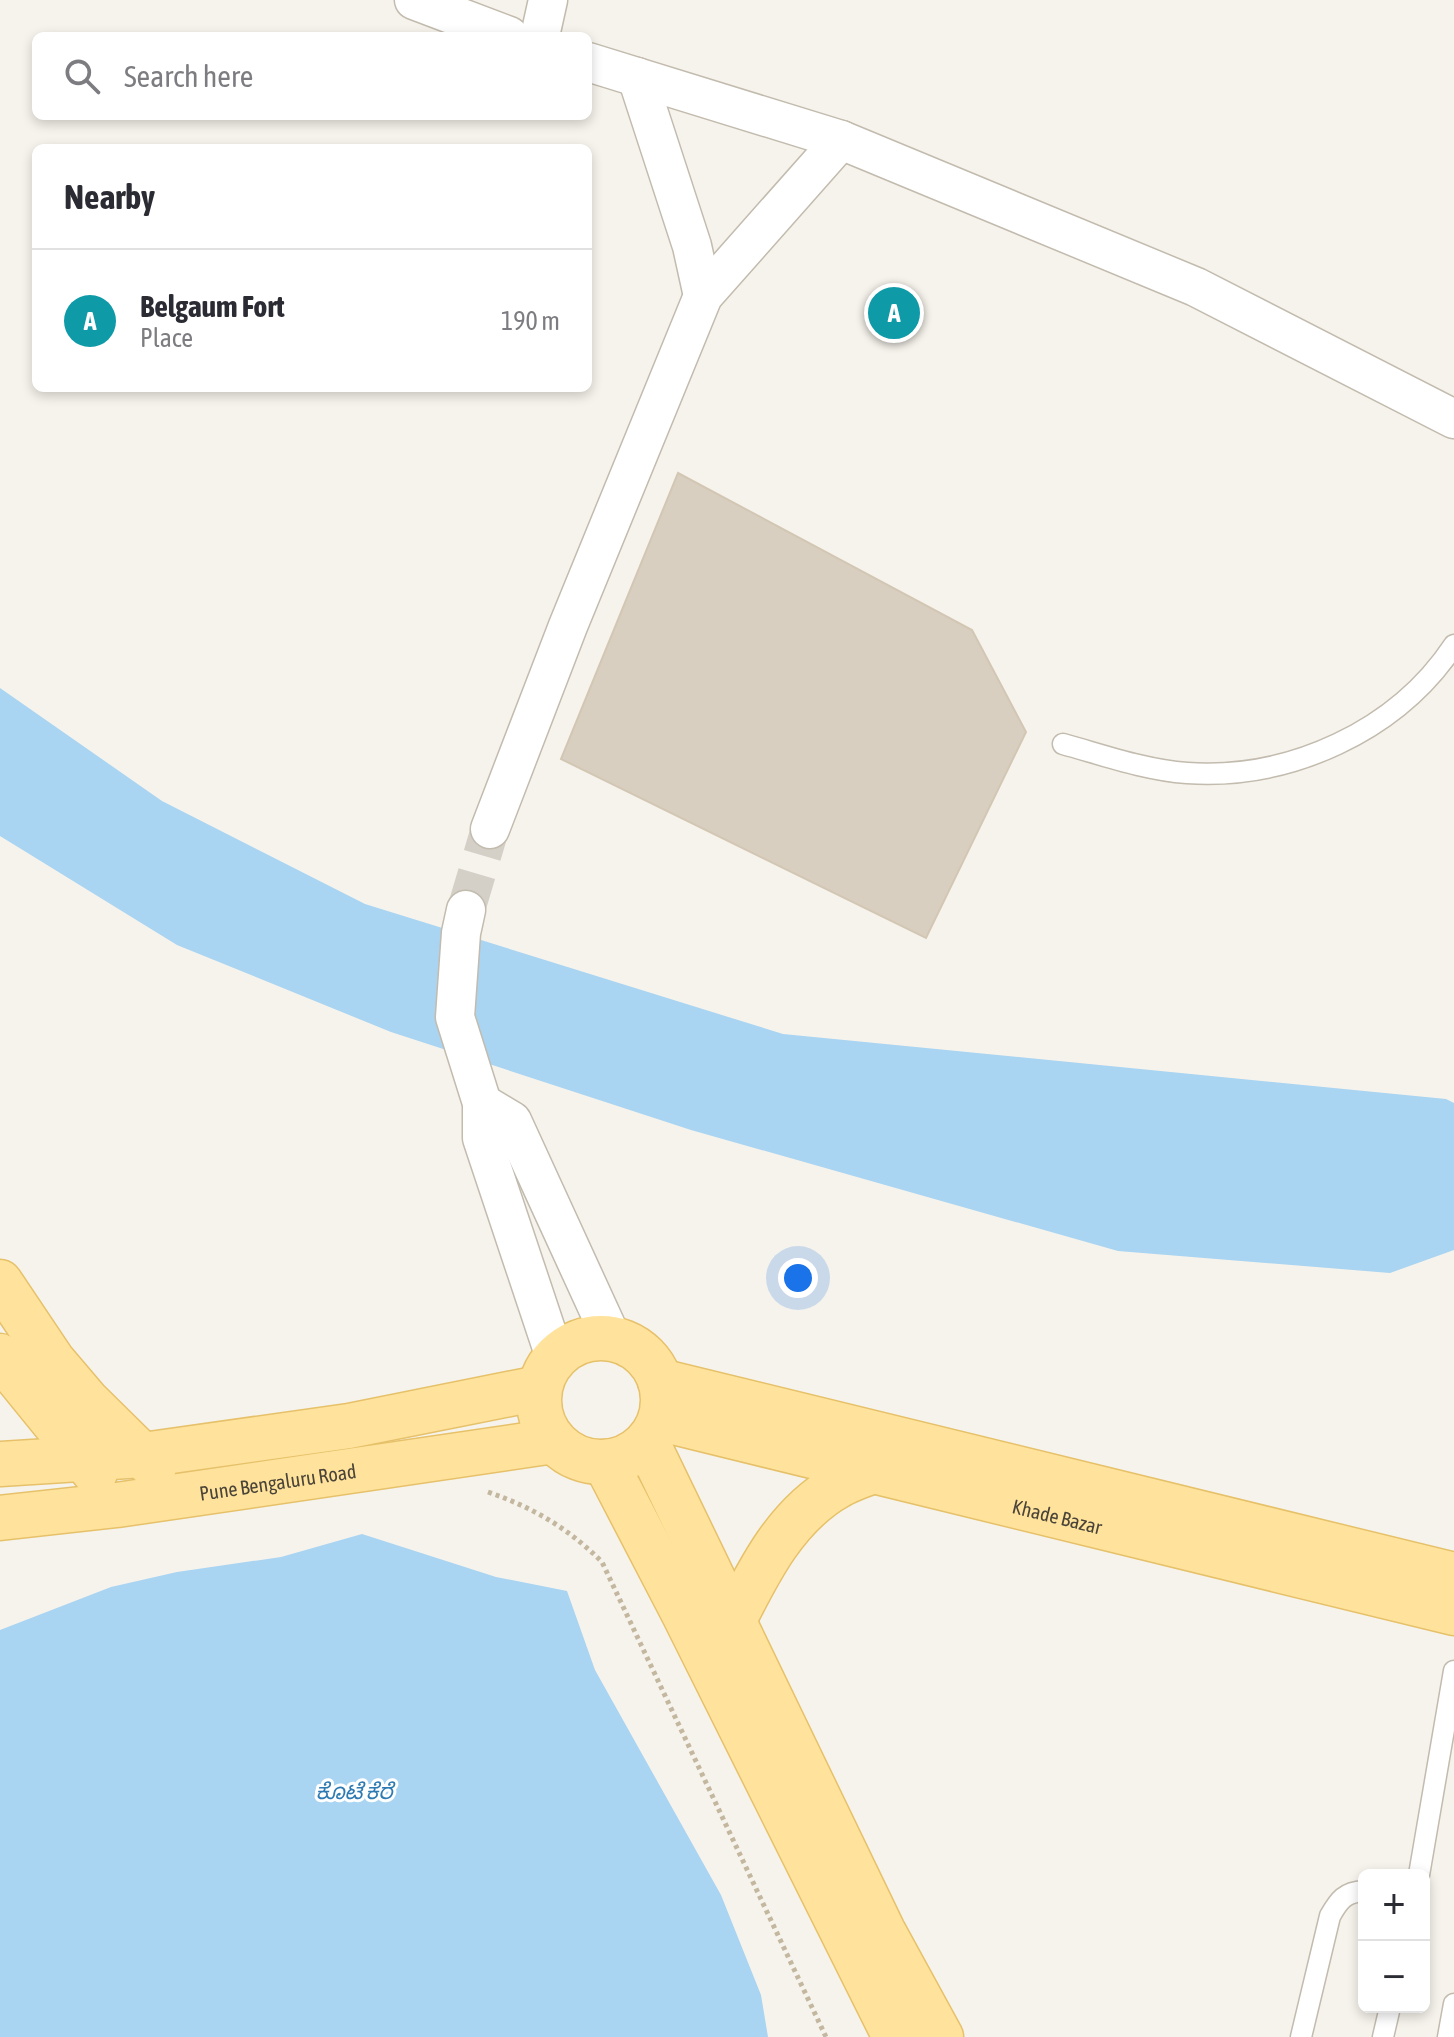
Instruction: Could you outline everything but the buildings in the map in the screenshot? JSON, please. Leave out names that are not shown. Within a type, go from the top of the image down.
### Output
[{"type":"main road","points":[[0,1282],[53,1361],[87,1401],[182,1496]]},
{"type":"main road","points":[[0,1464],[143,1455],[349,1426],[547,1373],[581,1340],[612,1339],[628,1344],[653,1366],[656,1414],[713,1575],[733,1622],[883,1931],[941,2037]]},
{"type":"main road","points":[[0,1356],[83,1457],[117,1505]]},
{"type":"main road","points":[[547,1373],[541,1416],[554,1441],[568,1453],[586,1461],[605,1462],[635,1452],[656,1414]]},
{"type":"main road","points":[[656,1414],[1454,1575]]},
{"type":"main road","name":"Khade Bazar","points":[[656,1414],[872,1471],[1454,1613]]},
{"type":"main road","name":"Pune Bengaluru Road","points":[[0,1518],[182,1496],[554,1441]]},
{"type":"main road","points":[[605,1462],[895,2037]]},
{"type":"main road","points":[[733,1622],[760,1568],[795,1521],[814,1502],[838,1486],[872,1471]]},
{"type":"street","points":[[414,0],[498,32]]},
{"type":"street","points":[[541,32],[548,0]]},
{"type":"street","points":[[592,63],[841,140],[1196,287],[1450,411]]},
{"type":"street","points":[[637,77],[692,246],[703,296]]},
{"type":"street","points":[[490,829],[568,626],[703,296],[841,140]]},
{"type":"street","points":[[463,922],[455,1017],[482,1103],[482,1138],[547,1373]]},
{"type":"street","points":[[482,1103],[512,1121],[612,1339]]},
{"type":"lane","points":[[1063,744],[1136,764],[1187,773],[1248,772],[1314,756],[1374,726],[1437,672],[1454,645]]},
{"type":"lane","points":[[1420,1869],[1454,1671]]},
{"type":"lane","points":[[1301,2037],[1330,1916],[1339,1900],[1358,1891]]},
{"type":"lane","points":[[1448,2037],[1454,2004]]},
{"type":"lane","points":[[1383,2037],[1389,2013]]},
{"type":"path","points":[[484,1490],[523,1504],[576,1536],[602,1562],[826,2037]]},
{"type":"water","points":[[0,688],[162,801],[365,904],[783,1034],[1446,1099],[1454,1103],[1454,1250],[1390,1273],[1118,1251],[691,1130],[391,1032],[177,945],[0,836]]},
{"type":"water","name":"ಕೊಟೆ ಕೆರೆ","points":[[362,1534],[496,1577],[567,1591],[595,1670],[721,1895],[761,1995],[768,2037],[0,2037],[0,1630],[111,1587],[177,1572],[281,1557]]},
{"type":"tunnel","points":[[466,910],[490,829]]},
{"type":"place","name":"Belgaum Fort","points":[[894,313]]}]
